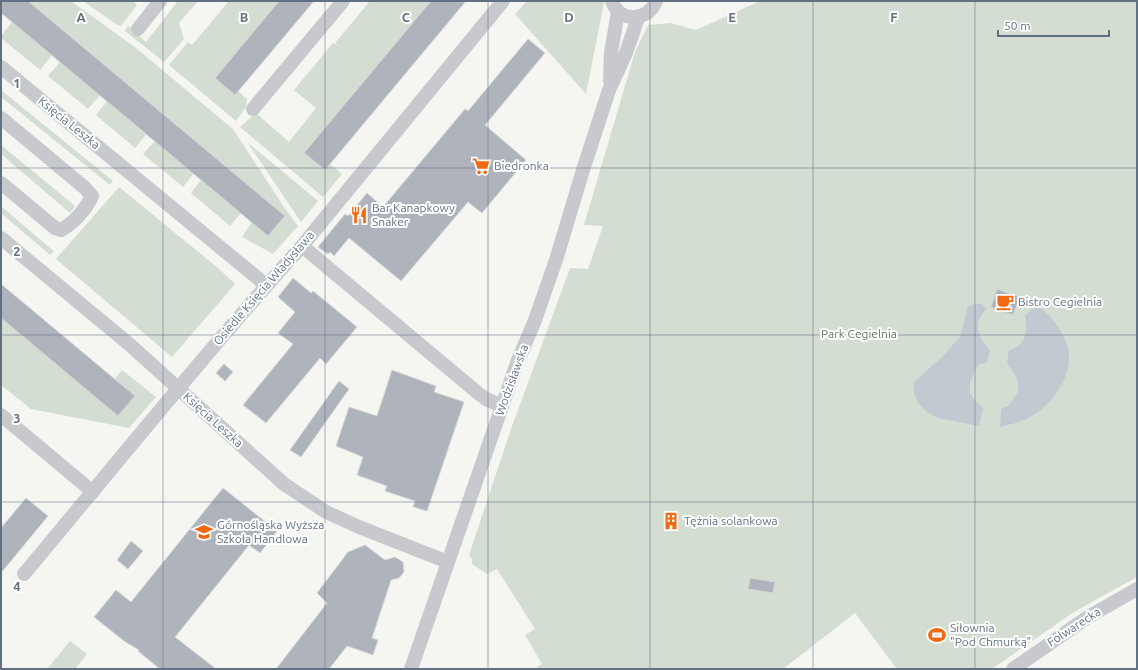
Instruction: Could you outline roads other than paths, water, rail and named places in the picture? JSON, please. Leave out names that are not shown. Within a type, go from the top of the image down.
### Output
[{"type":"street","points":[[138,29],[160,1]]},
{"type":"street","points":[[254,109],[343,1]]},
{"type":"street","name":"Osiedle Księcia Władysława","points":[[24,574],[266,285],[302,246],[503,1]]},
{"type":"street","points":[[615,6],[627,17],[638,18],[648,12],[656,1]]},
{"type":"street","name":"Wodzisławska","points":[[609,90],[615,6]]},
{"type":"street","name":"Wodzisławska","points":[[411,669],[517,363],[535,320],[556,260],[609,90],[626,53],[638,18]]},
{"type":"street","name":"Księcia Leszka","points":[[1,67],[266,285]]},
{"type":"street","points":[[1,118],[85,188],[92,196],[82,211],[67,227],[61,230],[55,228],[1,183]]},
{"type":"street","name":"Księcia Leszka","points":[[1,238],[129,344],[284,484],[326,512],[359,527],[448,562]]},
{"type":"street","points":[[302,246],[478,393],[486,399],[502,406]]},
{"type":"street","points":[[1,415],[93,492]]},
{"type":"street","name":"Folwarecka","points":[[1013,669],[1088,617],[1137,589]]},
{"type":"place","name":"Biedronka","points":[[481,166]]},
{"type":"place","name":"Bar Kanapkowy Snaker","points":[[359,215]]},
{"type":"place","name":"Bistro Cegielnia","points":[[1005,302]]},
{"type":"place","name":"Tężnia solankowa","points":[[671,521]]},
{"type":"place","name":"Górnośląska Wyższa Szkoła Handlowa","points":[[204,532]]},
{"type":"place","name":"Siłownia \"Pod Chmurką\"","points":[[937,635]]},
{"type":"park label","name":"Park Cegielnia","points":[[859,334]]}]
